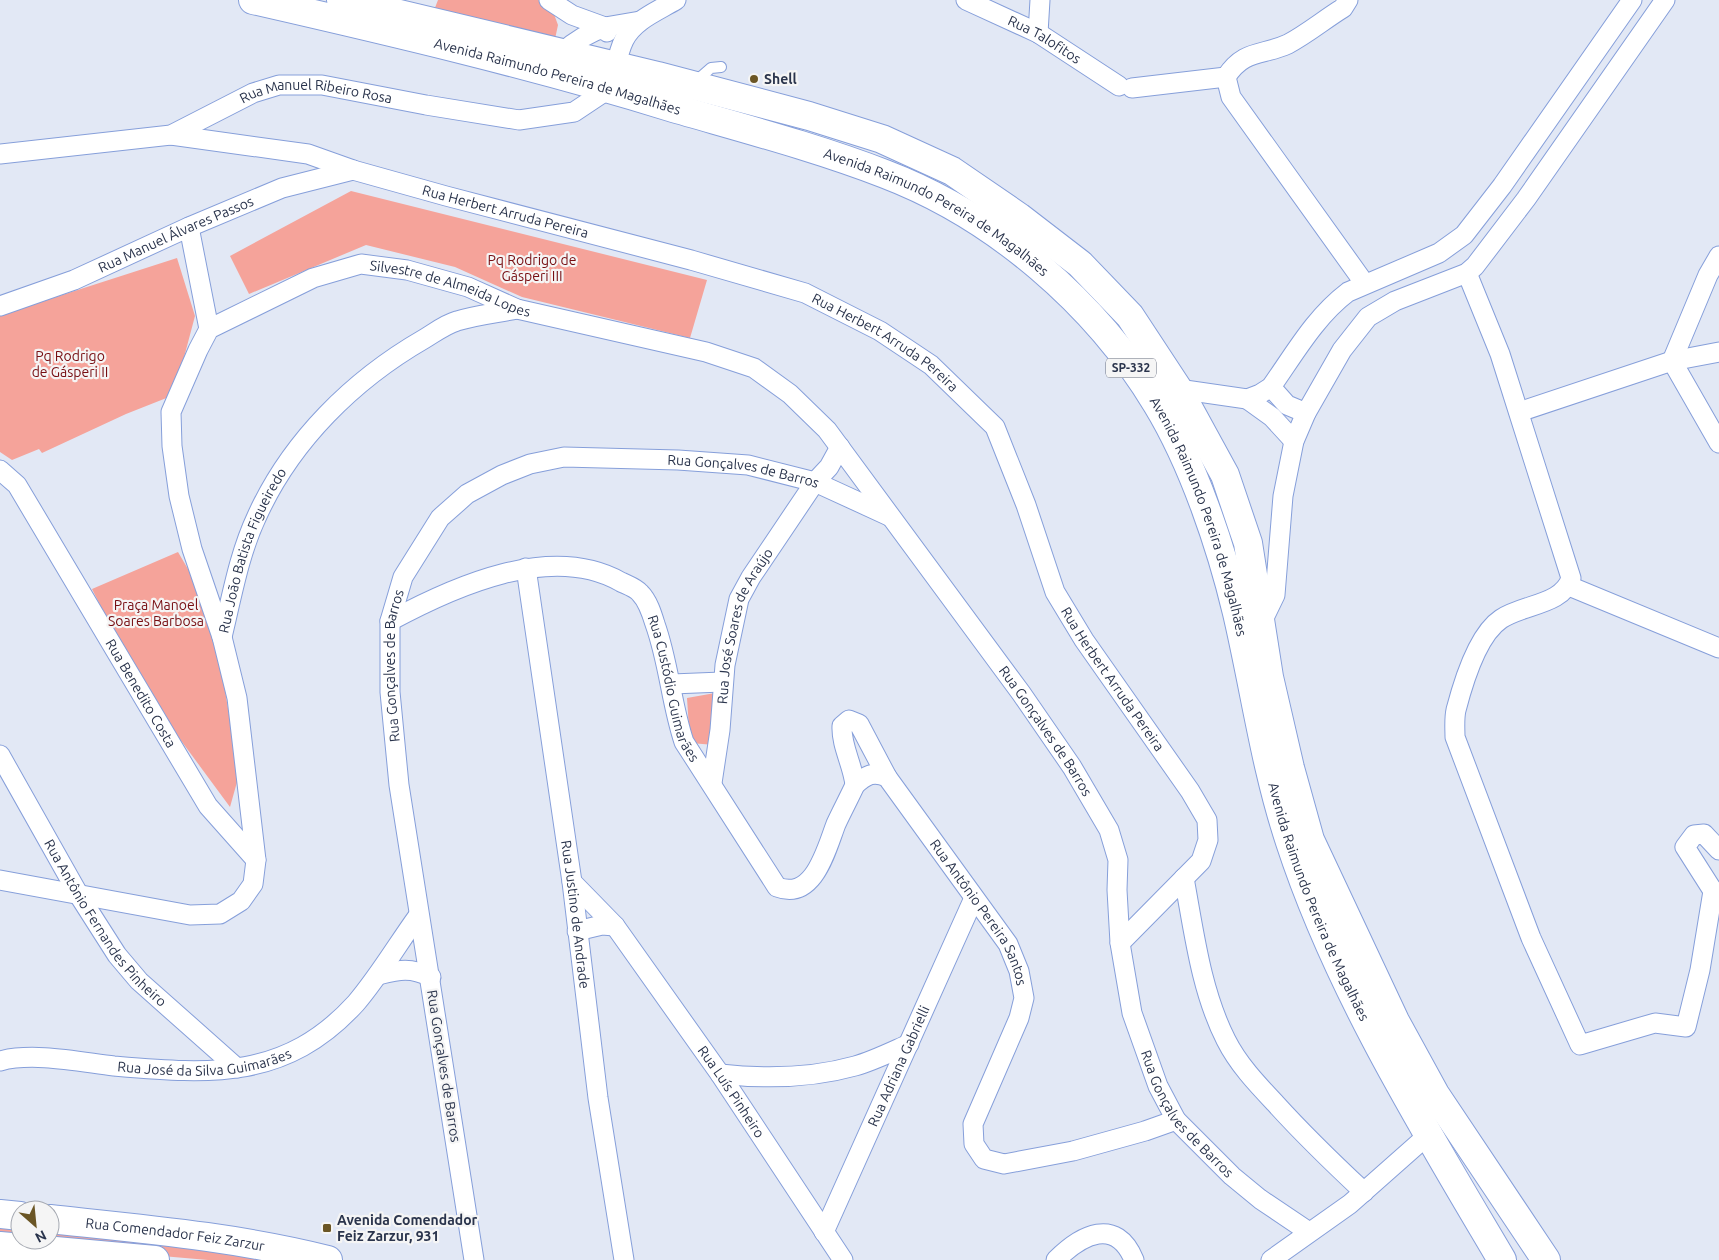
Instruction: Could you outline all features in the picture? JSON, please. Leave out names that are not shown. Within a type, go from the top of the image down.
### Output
[{"type":"main road","name":"Avenida Raimundo Pereira de Magalhães","points":[[253,0],[398,33],[559,63]]},
{"type":"main road","name":"Avenida Raimundo Pereira de Magalhães","points":[[342,0],[559,63],[614,77],[888,175],[943,201],[1011,244],[1062,287],[1103,328],[1157,404],[1193,478],[1216,542],[1237,611],[1269,772],[1290,844],[1316,913],[1362,1010],[1428,1135],[1502,1260]]},
{"type":"main road","name":"Avenida Raimundo Pereira de Magalhães","points":[[614,77],[692,85],[803,109],[882,139],[952,171],[1019,216],[1080,264],[1130,316],[1178,389],[1225,474],[1248,543],[1269,677],[1290,768],[1310,840],[1338,904],[1395,1021],[1435,1094],[1546,1260]]},
{"type":"main road","name":"Rua Comendador Feiz Zarzur","points":[[60,1220],[196,1234],[292,1251],[328,1260]]},
{"type":"main road","name":"Rua Comendador Feiz Zarzur","points":[[0,1246],[154,1260]]},
{"type":"street","points":[[614,77],[625,38],[640,21],[676,0]]},
{"type":"street","name":"Rua Talofitos","points":[[966,0],[1038,33],[1126,87],[1226,77]]},
{"type":"street","points":[[1038,33],[1040,0]]},
{"type":"street","points":[[1348,0],[1343,8],[1288,44],[1251,54],[1234,65],[1226,77],[1231,97],[1365,284]]},
{"type":"street","points":[[1247,399],[1271,387],[1317,320],[1348,292],[1439,253],[1464,235],[1502,186],[1632,0]]},
{"type":"street","points":[[1261,624],[1275,595],[1283,496],[1294,442],[1306,413],[1342,350],[1368,317],[1394,301],[1467,273],[1475,266],[1526,199],[1665,0]]},
{"type":"street","points":[[557,5],[569,25],[559,63]]},
{"type":"street","points":[[557,5],[605,27],[613,45],[614,77]]},
{"type":"street","points":[[559,63],[576,40],[605,27],[640,21]]},
{"type":"street","name":"Rua Manuel Ribeiro Rosa","points":[[0,154],[172,135],[253,93],[279,86],[322,85],[519,120],[574,112],[614,77]]},
{"type":"street","name":"Rua Herbert Arruda Pereira","points":[[172,135],[308,154],[353,170],[691,260],[805,293],[880,331],[931,365],[994,427],[1026,505],[1056,592],[1084,640],[1190,791],[1207,820],[1208,840],[1201,862],[1120,943]]},
{"type":"street","name":"Rua Manuel Álvares Passos","points":[[0,306],[74,280],[189,227],[282,188],[353,170]]},
{"type":"street","points":[[189,227],[209,329],[178,393],[171,412],[172,446],[179,496],[192,549],[222,637]]},
{"type":"street","points":[[1672,361],[1708,275],[1719,256]]},
{"type":"street","name":"Silvestre de Almeida Lopes","points":[[209,329],[313,278],[361,264],[407,270],[468,287],[517,309],[706,352],[754,368],[790,394],[827,430],[890,517]]},
{"type":"street","points":[[1467,273],[1500,354],[1571,578],[1569,586],[1562,594],[1523,608],[1500,619],[1485,636],[1472,661],[1456,712],[1455,737],[1531,938],[1580,1045],[1655,1023],[1686,1028],[1716,892],[1685,847],[1694,835],[1704,834],[1719,850]]},
{"type":"street","points":[[456,321],[466,304],[468,287]]},
{"type":"street","name":"Rua João Batista Figueiredo","points":[[0,880],[80,897],[190,915],[220,914],[241,901],[253,884],[256,860],[237,698],[222,637],[241,557],[257,516],[284,469],[320,420],[368,376],[410,347],[456,321],[517,309]]},
{"type":"street","points":[[1519,412],[1672,361],[1719,352]]},
{"type":"street","points":[[1672,361],[1719,443]]},
{"type":"street","points":[[1271,387],[1287,405],[1306,413]]},
{"type":"street","points":[[1178,389],[1247,399],[1272,417],[1294,442]]},
{"type":"street","points":[[816,482],[829,467],[840,447]]},
{"type":"street","name":"Rua Gonçalves de Barros","points":[[474,1260],[430,977],[418,916],[396,757],[390,692],[390,621],[403,577],[440,518],[467,494],[502,475],[530,464],[564,457],[678,460],[748,465],[816,482],[890,517],[1021,693],[1072,767],[1108,830],[1118,860],[1117,890],[1120,943],[1132,1014],[1158,1086],[1176,1120],[1232,1176],[1260,1199],[1309,1232]]},
{"type":"street","name":"Rua Benedito Costa","points":[[0,470],[17,485],[208,806],[256,860]]},
{"type":"street","name":"Rua José Soares de Araújo","points":[[712,783],[720,730],[722,682],[730,634],[740,599],[751,577],[816,482]]},
{"type":"street","name":"Rua Custódio Guimarães","points":[[390,621],[448,592],[498,575],[526,568],[574,567],[597,571],[640,593],[651,611],[663,646],[672,684],[677,721],[684,742],[777,887],[788,891],[799,888],[821,865],[855,785]]},
{"type":"street","name":"Rua Justino de Andrade","points":[[526,568],[572,882],[598,1098],[624,1260]]},
{"type":"street","points":[[1569,586],[1719,648]]},
{"type":"street","points":[[672,684],[722,682]]},
{"type":"street","name":"Rua Antônio Pereira Santos","points":[[855,785],[853,771],[842,734],[842,726],[849,720],[859,724],[887,777],[1008,944],[1019,971],[1024,998],[1019,1018],[973,1124],[974,1144],[984,1159],[1004,1164],[1073,1151],[1145,1131],[1176,1120]]},
{"type":"street","name":"Rua Antônio Fernandes Pinheiro","points":[[0,755],[80,897],[116,954],[138,981],[237,1068]]},
{"type":"street","points":[[855,785],[871,774],[878,773],[887,777]]},
{"type":"street","points":[[1184,878],[1204,976],[1212,1006],[1226,1040],[1242,1066],[1264,1091],[1307,1137],[1364,1192]]},
{"type":"street","name":"Rua Luís Pinheiro","points":[[572,882],[615,926],[720,1074],[843,1260]]},
{"type":"street","name":"Rua Adriana Gabrielli","points":[[824,1232],[974,898]]},
{"type":"street","name":"Rua José da Silva Guimarães","points":[[0,1062],[34,1058],[154,1069],[254,1066],[308,1045],[355,1004],[378,975],[418,916]]},
{"type":"street","points":[[577,931],[602,925],[615,926]]},
{"type":"street","points":[[378,975],[412,970],[430,977]]},
{"type":"street","points":[[720,1074],[757,1077],[822,1074],[857,1066],[909,1044]]},
{"type":"street","points":[[1271,1260],[1364,1192],[1428,1135]]},
{"type":"street","points":[[1056,1260],[1071,1245],[1093,1234],[1110,1234],[1120,1239],[1134,1260]]},
{"type":"lane","points":[[692,85],[711,68],[721,68]]},
{"type":"green space","points":[[438,0],[538,0],[551,6],[558,25],[555,39],[431,18]]},
{"type":"green space","name":"Pq Rodrigo de Gásperi III","points":[[351,191],[707,280],[690,338],[522,297],[455,267],[366,245],[249,294],[230,256]]},
{"type":"green space","name":"Pq Rodrigo de Gásperi II","points":[[177,258],[195,316],[174,395],[126,414],[42,453],[39,449],[12,460],[0,452],[0,315]]},
{"type":"green space","name":"Praça Manoel Soares Barbosa","points":[[178,552],[195,581],[219,654],[239,775],[230,807],[171,727],[126,657],[92,589]]},
{"type":"green space","points":[[715,693],[715,745],[690,743],[687,698]]},
{"type":"green space","points":[[0,1222],[10,1223],[10,1243],[0,1242]]},
{"type":"green space","points":[[60,1227],[285,1260],[208,1260],[60,1247]]},
{"type":"place","name":"Shell","points":[[754,79]]},
{"type":"place","name":"Avenida Comendador Feiz Zarzur, 931","points":[[327,1228]]}]
